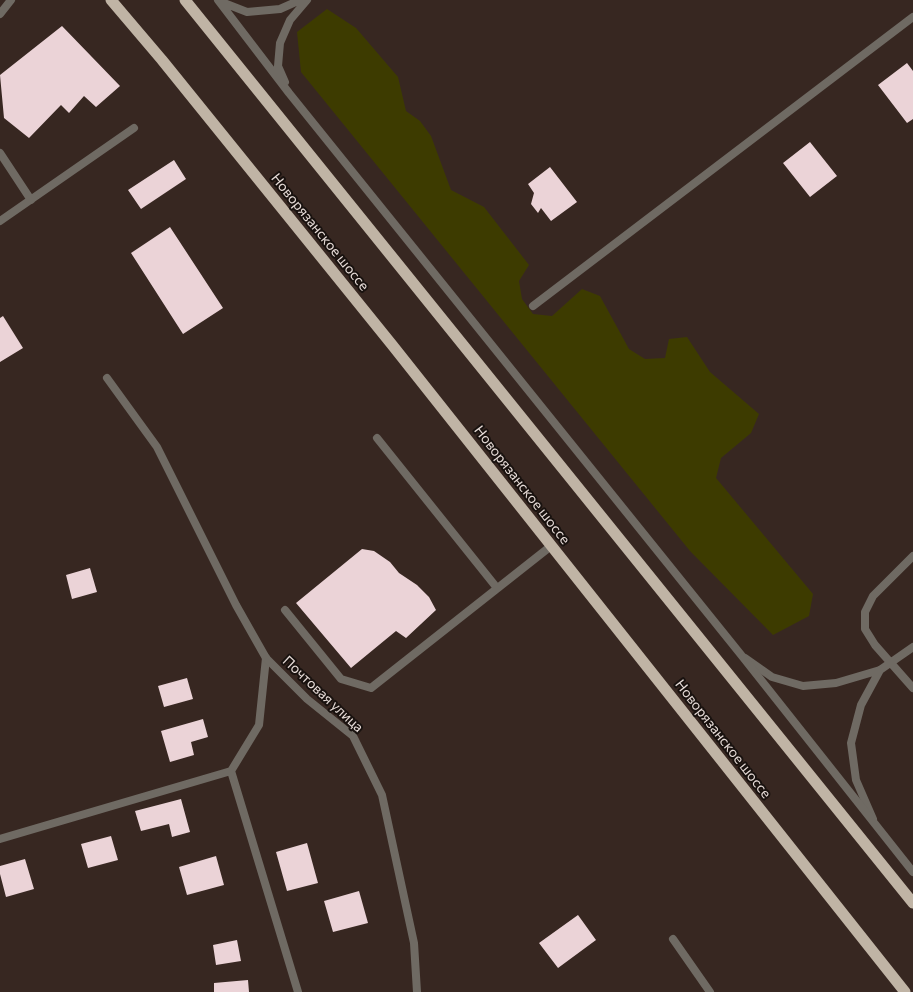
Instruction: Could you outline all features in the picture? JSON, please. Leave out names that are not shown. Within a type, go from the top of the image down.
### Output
[{"type":"highway","name":"Новорязанское шоссе","points":[[111,0],[162,60],[378,328],[905,992]]},
{"type":"highway","points":[[185,0],[913,903]]},
{"type":"street","points":[[0,14],[11,0]]},
{"type":"street","points":[[218,0],[247,12],[280,9],[300,0]]},
{"type":"street","points":[[218,0],[288,92],[742,656],[913,872]]},
{"type":"street","points":[[288,92],[278,66],[280,43],[290,20],[307,0]]},
{"type":"street","points":[[532,306],[913,17]]},
{"type":"street","points":[[0,221],[134,128]]},
{"type":"street","points":[[0,153],[30,200]]},
{"type":"street","name":"Почтовая улица","points":[[107,378],[157,447],[236,605],[266,658],[307,699],[353,736],[382,795],[414,944],[417,992]]},
{"type":"street","points":[[377,438],[497,588]]},
{"type":"street","points":[[285,610],[341,679],[371,688],[551,546]]},
{"type":"street","points":[[913,556],[873,596],[865,612],[865,629],[875,645],[913,688]]},
{"type":"street","points":[[742,656],[772,677],[803,686],[836,683],[880,670],[913,647]]},
{"type":"street","points":[[0,839],[231,771],[259,725],[266,658]]},
{"type":"street","points":[[873,820],[856,780],[851,744],[861,705],[880,670]]},
{"type":"street","points":[[231,771],[298,992]]},
{"type":"street","points":[[673,939],[710,992]]},
{"type":"shaded area","points":[[327,9],[356,28],[398,77],[406,111],[420,121],[431,136],[451,190],[484,207],[529,265],[519,281],[522,299],[533,314],[552,316],[582,289],[600,296],[629,349],[645,359],[665,358],[669,339],[687,337],[710,372],[759,414],[751,433],[721,458],[716,478],[813,594],[809,616],[773,635],[690,551],[301,72],[297,32]]},
{"type":"building","points":[[62,26],[120,86],[96,107],[84,96],[69,113],[61,105],[29,138],[4,118],[0,75]]},
{"type":"building","points":[[907,63],[913,71],[913,119],[907,123],[878,85]]},
{"type":"building","points":[[810,142],[837,176],[810,197],[783,163]]},
{"type":"building","points":[[174,160],[186,179],[141,209],[128,190]]},
{"type":"building","points":[[550,167],[577,202],[551,221],[541,208],[538,213],[531,204],[534,193],[528,184]]},
{"type":"building","points":[[170,227],[223,308],[183,334],[131,253]]},
{"type":"building","points":[[3,316],[23,348],[0,362],[0,318]]},
{"type":"building","points":[[362,549],[374,551],[390,562],[399,573],[417,585],[429,597],[436,610],[406,638],[396,631],[351,668],[296,603]]},
{"type":"building","points":[[90,568],[97,592],[72,599],[66,575]]},
{"type":"building","points":[[187,678],[193,699],[164,707],[158,686]]},
{"type":"building","points":[[203,719],[208,737],[191,742],[194,755],[170,762],[161,731]]},
{"type":"building","points":[[181,799],[190,832],[172,837],[169,824],[141,831],[135,811]]},
{"type":"building","points":[[111,836],[118,860],[88,868],[81,844]]},
{"type":"building","points":[[307,843],[318,883],[287,891],[276,852]]},
{"type":"building","points":[[216,856],[224,885],[187,895],[179,867]]},
{"type":"building","points":[[25,859],[34,889],[6,897],[0,874],[0,866]]},
{"type":"building","points":[[359,891],[368,923],[333,932],[324,901]]},
{"type":"building","points":[[578,915],[596,940],[558,968],[539,943]]},
{"type":"building","points":[[237,940],[241,961],[216,965],[213,945]]},
{"type":"building","points":[[248,980],[249,992],[214,992],[214,983]]}]
